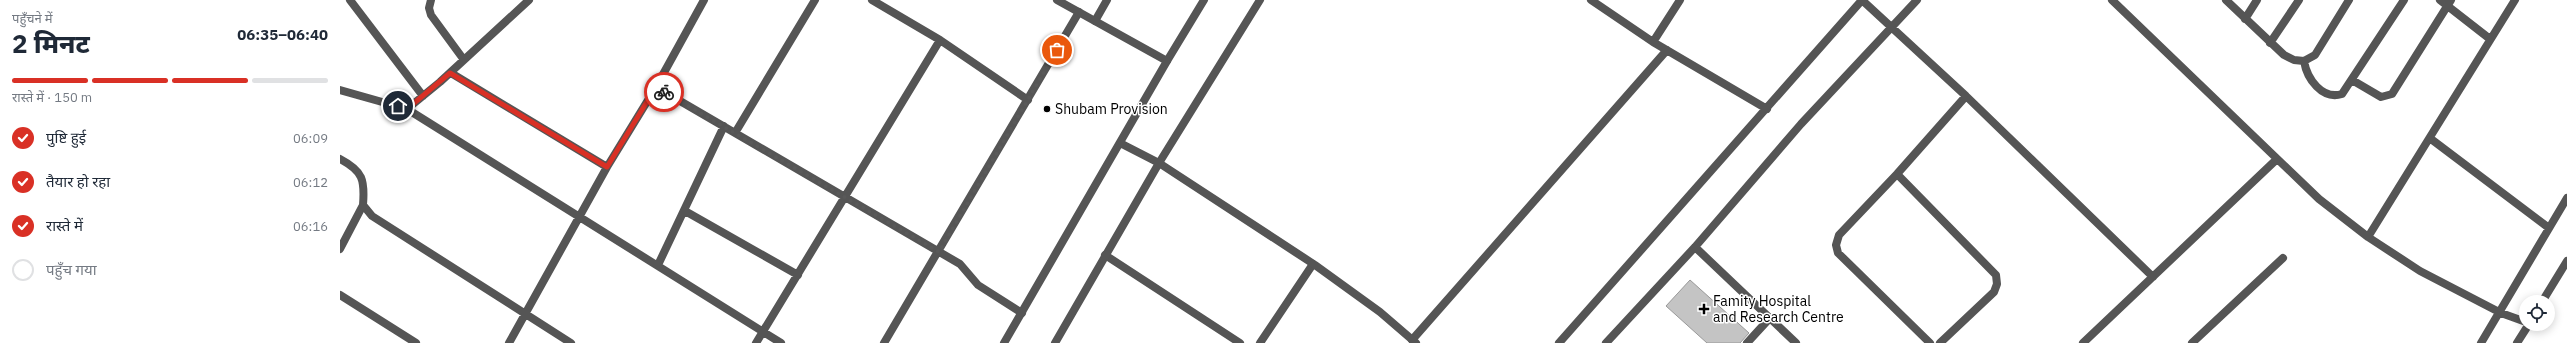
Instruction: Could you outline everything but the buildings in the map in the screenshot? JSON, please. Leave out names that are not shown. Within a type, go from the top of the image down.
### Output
[{"type":"street","points":[[350,0],[423,96]]},
{"type":"street","points":[[431,0],[429,8],[431,15],[464,60]]},
{"type":"street","points":[[407,109],[450,73],[529,0]]},
{"type":"street","points":[[510,343],[607,167],[656,87],[704,0]]},
{"type":"street","points":[[736,133],[815,0]]},
{"type":"street","points":[[872,0],[940,40],[1028,100]]},
{"type":"street","points":[[1058,0],[1167,61]]},
{"type":"street","points":[[1095,20],[1107,0]]},
{"type":"street","points":[[1004,343],[1167,61],[1204,0]]},
{"type":"street","points":[[1055,343],[1159,163],[1260,0]]},
{"type":"street","points":[[1591,0],[1653,42],[1767,109]]},
{"type":"street","points":[[1653,42],[1680,0]]},
{"type":"street","points":[[1559,343],[1862,0],[1966,96],[2152,276]]},
{"type":"street","points":[[1606,343],[1695,247],[1801,124],[1893,28],[1917,0]]},
{"type":"street","points":[[2112,0],[2319,199],[2368,237],[2420,271],[2501,313],[2519,319]]},
{"type":"street","points":[[2226,0],[2284,55],[2294,60],[2304,62],[2314,55],[2349,0]]},
{"type":"street","points":[[2246,19],[2257,0]]},
{"type":"street","points":[[2270,43],[2299,0]]},
{"type":"street","points":[[2304,62],[2309,78],[2326,94],[2335,96],[2342,94],[2404,0]]},
{"type":"street","points":[[2440,0],[2449,3],[2490,38]]},
{"type":"street","points":[[2368,237],[2431,139],[2490,38],[2515,0]]},
{"type":"street","points":[[2352,80],[2381,97],[2392,94],[2449,3]]},
{"type":"street","points":[[884,343],[1079,12]]},
{"type":"street","points":[[756,343],[940,40]]},
{"type":"street","points":[[1120,144],[1159,163],[1313,264],[1380,312],[1414,342],[1667,50]]},
{"type":"street","points":[[450,73],[607,167]]},
{"type":"street","points":[[656,87],[960,264],[978,285],[1022,313]]},
{"type":"street","points":[[340,90],[407,109],[781,343]]},
{"type":"street","points":[[1930,343],[1838,253],[1836,245],[1839,235],[1897,174],[1966,96]]},
{"type":"street","points":[[658,265],[724,126]]},
{"type":"street","points":[[2431,139],[2549,228]]},
{"type":"street","points":[[340,159],[361,175],[364,188],[364,205],[340,249]]},
{"type":"street","points":[[2083,343],[2277,159]]},
{"type":"street","points":[[1897,174],[1996,275],[1997,284],[1994,292],[1940,343]]},
{"type":"street","points":[[2482,343],[2501,313],[2567,198]]},
{"type":"street","points":[[364,205],[372,216],[525,316],[572,343]]},
{"type":"street","points":[[684,211],[798,275]]},
{"type":"street","points":[[1695,247],[1769,319],[1796,343]]},
{"type":"street","points":[[1106,255],[1240,343]]},
{"type":"street","points":[[2192,343],[2283,258]]},
{"type":"street","points":[[2546,295],[2567,261]]},
{"type":"street","points":[[1260,343],[1313,264]]},
{"type":"street","points":[[340,295],[416,343]]},
{"type":"street","points":[[1747,343],[1769,319]]},
{"type":"street","points":[[2517,343],[2525,331]]},
{"type":"way so far","points":[[664,92],[939,252],[1057,50]]},
{"type":"place","name":"Shubam Provision","points":[[1047,109]]},
{"type":"place","name":"Famity Hospital and Research Centre","points":[[1704,309]]},
{"type":"route","points":[[398,106],[407,109],[450,73],[607,167],[656,87],[664,92]]}]
